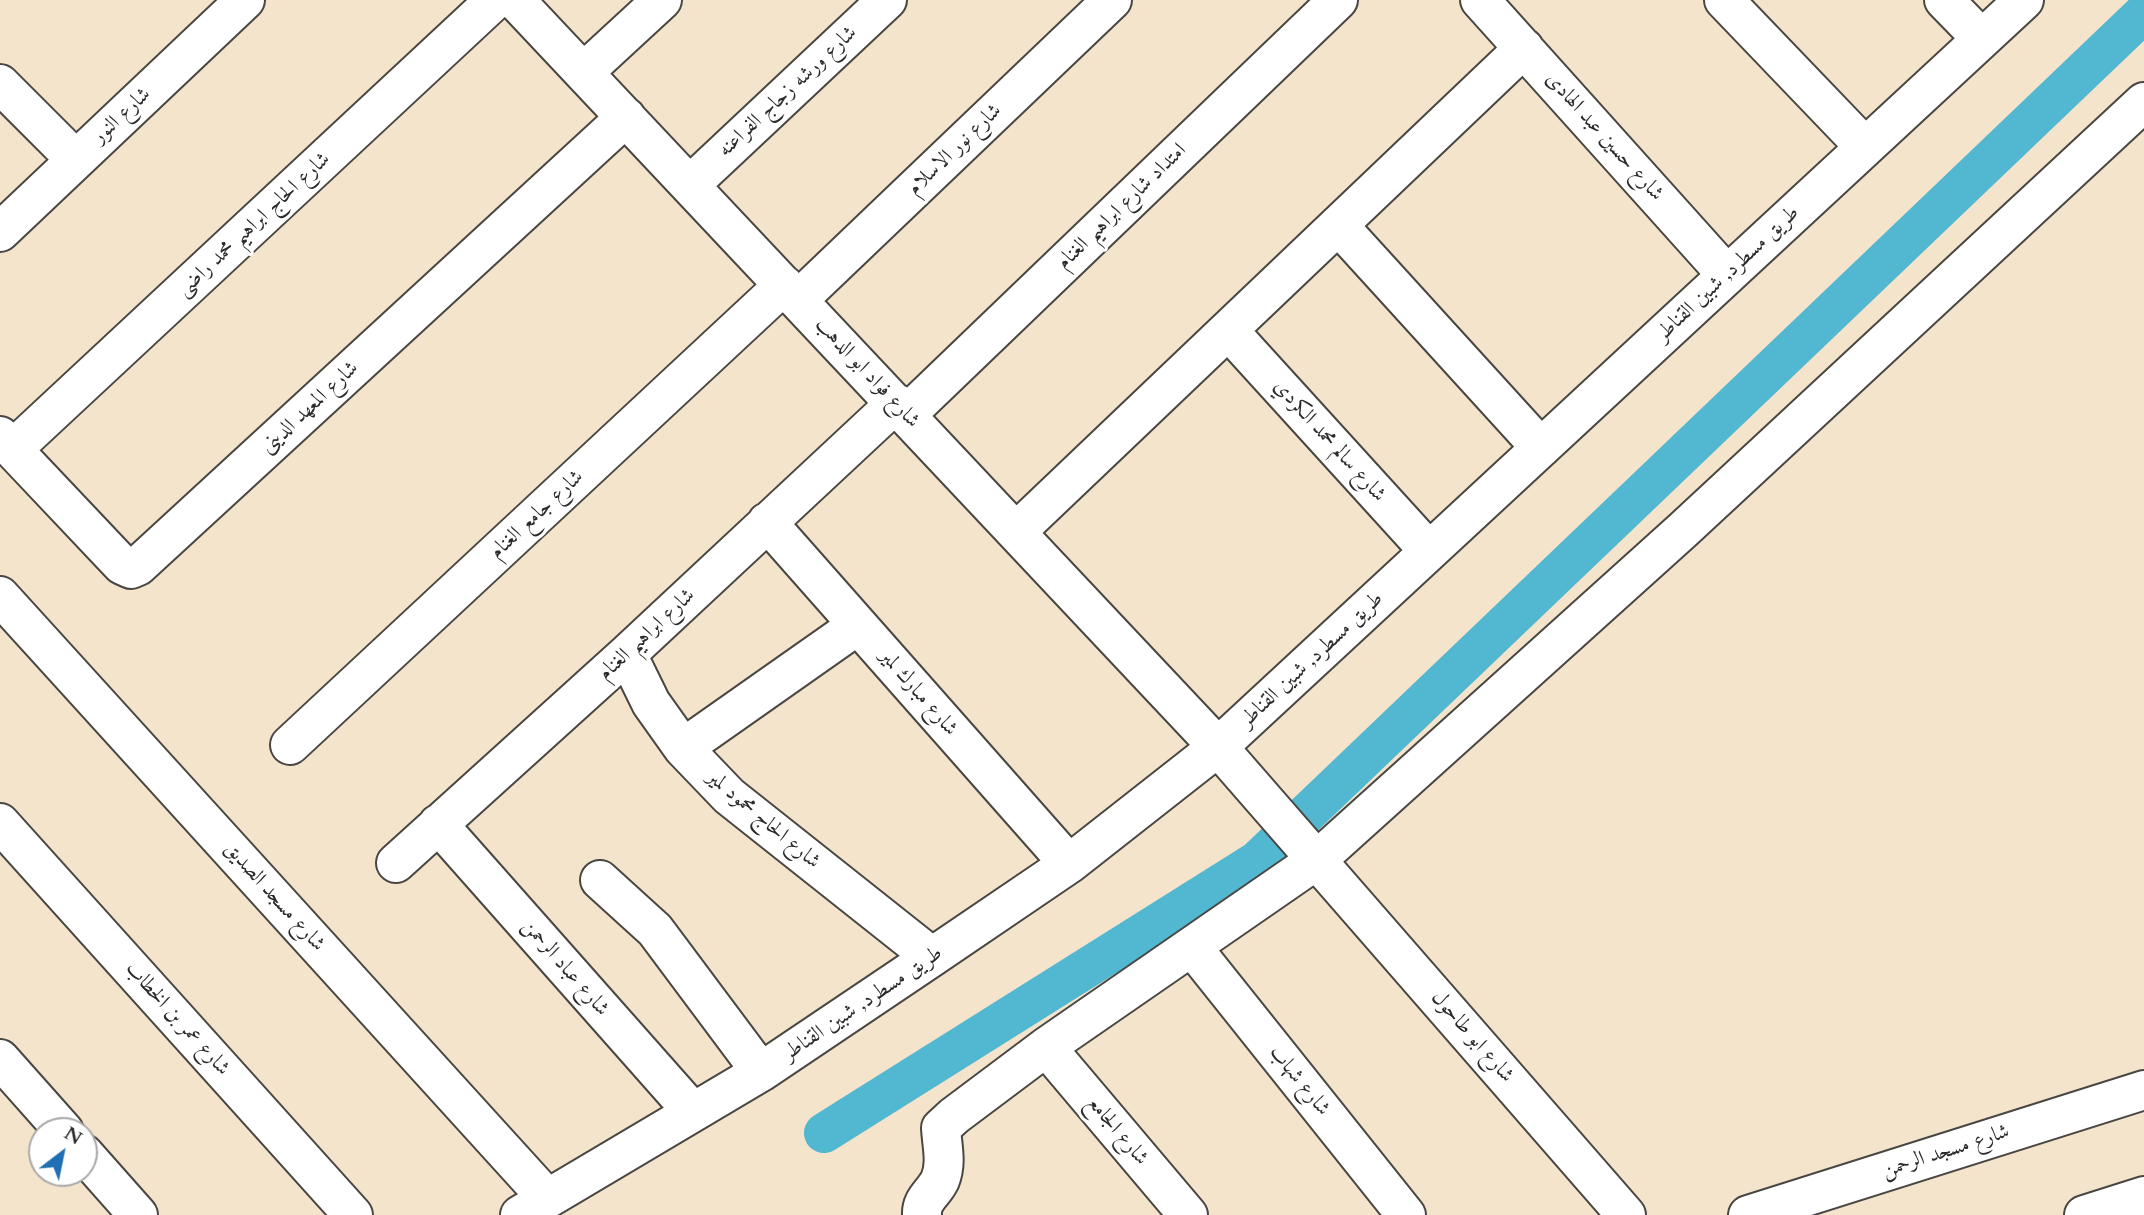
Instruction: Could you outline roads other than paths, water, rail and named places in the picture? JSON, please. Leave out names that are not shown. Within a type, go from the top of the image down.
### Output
[{"type":"main road","name":"شارع النور","points":[[0,232],[245,0]]},
{"type":"main road","name":"شارع الحاج ابراهيم محمد راضى","points":[[6,442],[495,0]]},
{"type":"main road","name":"شارع فواد ابو الدهب","points":[[515,0],[1218,747]]},
{"type":"main road","points":[[584,72],[662,0]]},
{"type":"main road","name":"شارع ورشه زجاج الفراعنه","points":[[690,185],[887,0]]},
{"type":"main road","name":"شارع نور الاسلام","points":[[791,293],[1112,0]]},
{"type":"main road","name":"امتداد شارع ابراهيم الغنام","points":[[901,409],[1338,0]]},
{"type":"main road","name":"شارع حسين عبد الهادى","points":[[1480,0],[1727,275]]},
{"type":"main road","points":[[1724,0],[1865,147]]},
{"type":"main road","points":[[1944,0],[1982,39]]},
{"type":"main road","name":"طريق مسطرد, شبين القناطر","points":[[533,1207],[761,1072],[1069,864],[1218,747],[2024,0]]},
{"type":"main road","points":[[1016,532],[1524,48]]},
{"type":"main road","points":[[0,84],[76,160]]},
{"type":"main road","points":[[922,1215],[924,1203],[940,1181],[944,1167],[941,1128],[954,1116],[1046,1047],[1318,859],[1693,520],[2144,102]]},
{"type":"main road","name":"شارع المعهد الدينى","points":[[6,442],[122,565],[131,569],[626,117]]},
{"type":"main road","points":[[1338,225],[1541,448]]},
{"type":"main road","name":"شارع جامع الغنام","points":[[290,745],[791,293]]},
{"type":"main road","name":"شارع سالم محمد الكردي","points":[[1228,330],[1429,551]]},
{"type":"main road","name":"شارع ابراهيم الغنام","points":[[396,863],[768,522],[901,409]]},
{"type":"main road","name":"شارع مبارك لمير","points":[[768,522],[1069,864]]},
{"type":"main road","name":"شارع مسجد الصديق","points":[[0,596],[533,1207]]},
{"type":"main road","points":[[683,748],[858,625]]},
{"type":"main road","name":"شارع الحاج محمود لمير","points":[[627,654],[651,703],[683,748],[729,796],[932,957]]},
{"type":"main road","name":"شارع ابو طاحول","points":[[1218,747],[1626,1215]]},
{"type":"main road","name":"شارع عمر بن الخطاب","points":[[0,823],[353,1215]]},
{"type":"main road","name":"شارع عباد الرحمن","points":[[438,824],[692,1111]]},
{"type":"main road","points":[[600,880],[655,930],[761,1072]]},
{"type":"main road","name":"شارع شهاب","points":[[1192,947],[1406,1215]]},
{"type":"main road","name":"شارع الجامع","points":[[1046,1047],[1188,1215]]},
{"type":"main road","points":[[0,1059],[52,1117]]},
{"type":"main road","name":"شارع مسجد الرحمن","points":[[1748,1215],[2144,1090]]},
{"type":"main road","points":[[98,1170],[138,1215]]},
{"type":"main road","points":[[2084,1215],[2144,1196]]},
{"type":"waterway","points":[[824,1133],[1257,861],[2144,13]]}]
